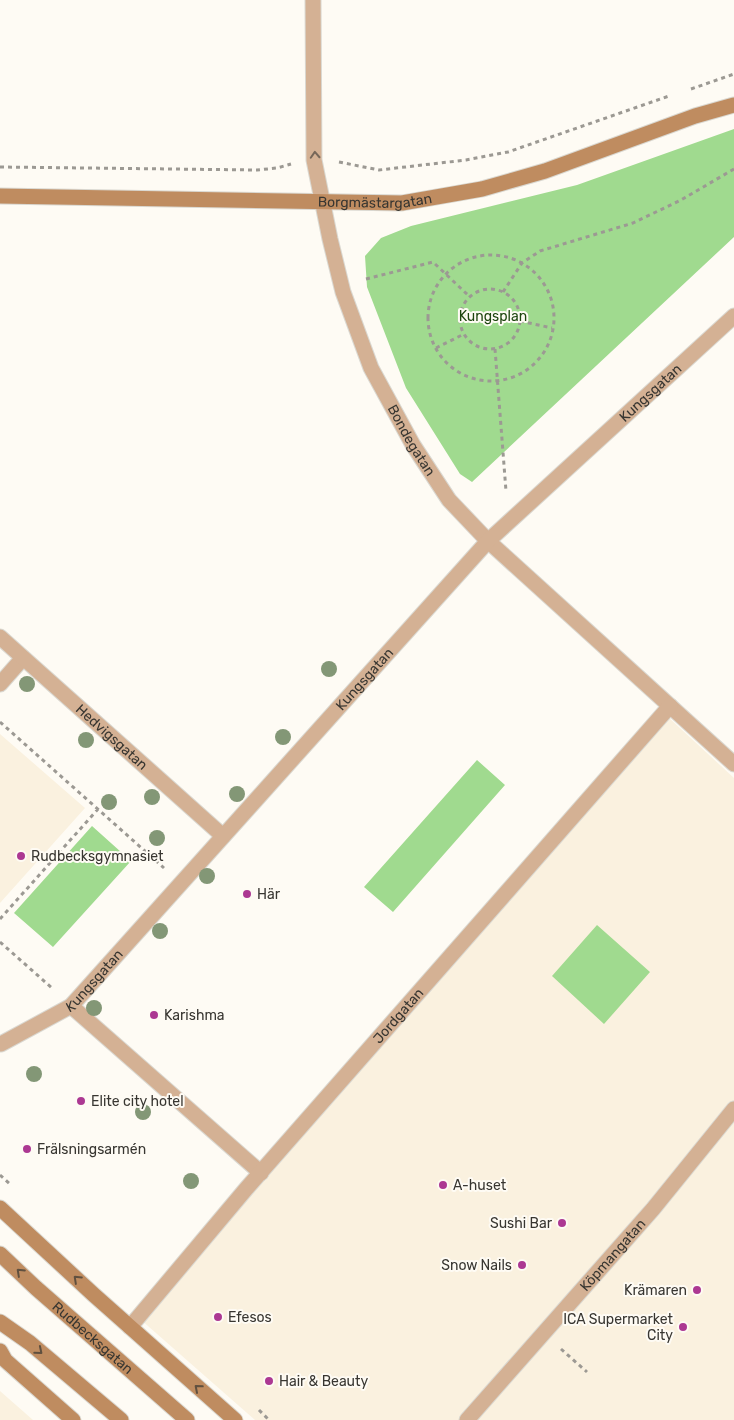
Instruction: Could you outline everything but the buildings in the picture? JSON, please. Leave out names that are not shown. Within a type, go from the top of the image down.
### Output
[{"type":"main road","name":"Borgmästargatan","points":[[0,196],[402,203],[482,189],[545,171],[695,116],[734,105]]},
{"type":"main road","points":[[0,1208],[235,1420]]},
{"type":"main road","name":"Rudbecksgatan","points":[[0,1254],[36,1288],[187,1420]]},
{"type":"main road","points":[[0,1322],[30,1343],[120,1420]]},
{"type":"main road","points":[[0,1351],[5,1360],[73,1420]]},
{"type":"street","name":"Bondegatan","points":[[313,0],[314,160],[323,203],[342,285],[371,368],[413,445],[449,500],[488,541],[734,764]]},
{"type":"street","name":"Kungsgatan","points":[[1,1044],[71,1006],[488,541],[734,316]]},
{"type":"street","name":"Hedvigsgatan","points":[[0,637],[223,836]]},
{"type":"street","points":[[0,684],[23,658]]},
{"type":"street","name":"Jordgatan","points":[[130,1327],[260,1173],[670,706]]},
{"type":"street","points":[[71,1006],[260,1173]]},
{"type":"street","name":"Köpmangatan","points":[[467,1420],[654,1209],[734,1110]]},
{"type":"path","points":[[687,90],[734,74]]},
{"type":"path","points":[[332,160],[379,170],[466,160],[508,152],[678,94]]},
{"type":"path","points":[[0,167],[256,170],[277,168],[298,161]]},
{"type":"path","points":[[503,292],[522,264],[540,252],[633,222],[681,200],[734,170]]},
{"type":"path","points":[[495,255],[509,258],[522,264],[536,274],[546,287],[552,303],[554,319],[551,336],[543,353],[531,366],[515,376],[497,380],[482,381],[468,377],[455,370],[444,360],[436,348],[429,331],[428,311],[433,292],[446,274],[467,260],[480,256],[495,255]]},
{"type":"path","points":[[342,285],[433,262],[470,297]]},
{"type":"path","points":[[484,289],[494,289],[511,297],[517,305],[520,321],[517,334],[512,341],[495,349],[472,344],[461,328],[460,318],[462,308],[470,297],[484,289]]},
{"type":"path","points":[[520,321],[552,328]]},
{"type":"path","points":[[436,348],[464,334]]},
{"type":"path","points":[[495,349],[508,522]]},
{"type":"path","points":[[0,722],[181,883]]},
{"type":"path","points":[[0,919],[98,809]]},
{"type":"path","points":[[0,942],[71,1006]]},
{"type":"path","points":[[544,1334],[587,1372]]},
{"type":"shaded area","points":[[668,717],[734,778],[734,1420],[255,1420],[140,1319]]},
{"type":"shaded area","name":"Rudbecksgymnasiet","points":[[0,734],[85,808],[0,903]]},
{"type":"shaded area","points":[[0,1391],[33,1420],[0,1420]]},
{"type":"green space","name":"Kungsplan","points":[[734,129],[734,237],[472,482],[460,474],[406,388],[367,287],[365,256],[381,238],[411,226],[577,185]]},
{"type":"green space","points":[[477,760],[505,785],[393,912],[364,887]]},
{"type":"green space","points":[[92,826],[131,861],[53,947],[14,913]]},
{"type":"green space","points":[[597,925],[650,972],[604,1024],[552,976]]},
{"type":"place","name":"Rudbecksgymnasiet","points":[[21,856]]},
{"type":"place","name":"Här","points":[[247,894]]},
{"type":"place","name":"Karishma","points":[[154,1015]]},
{"type":"place","name":"Elite city hotel","points":[[81,1101]]},
{"type":"place","name":"Frälsningsarmén","points":[[27,1149]]},
{"type":"place","name":"A-huset","points":[[443,1185]]},
{"type":"place","name":"Sushi Bar","points":[[562,1223]]},
{"type":"place","name":"Snow Nails","points":[[522,1265]]},
{"type":"place","name":"Krämaren","points":[[697,1290]]},
{"type":"place","name":"Efesos","points":[[218,1317]]},
{"type":"place","name":"ICA Supermarket City","points":[[683,1327]]},
{"type":"place","name":"Hair & Beauty","points":[[269,1381]]}]
